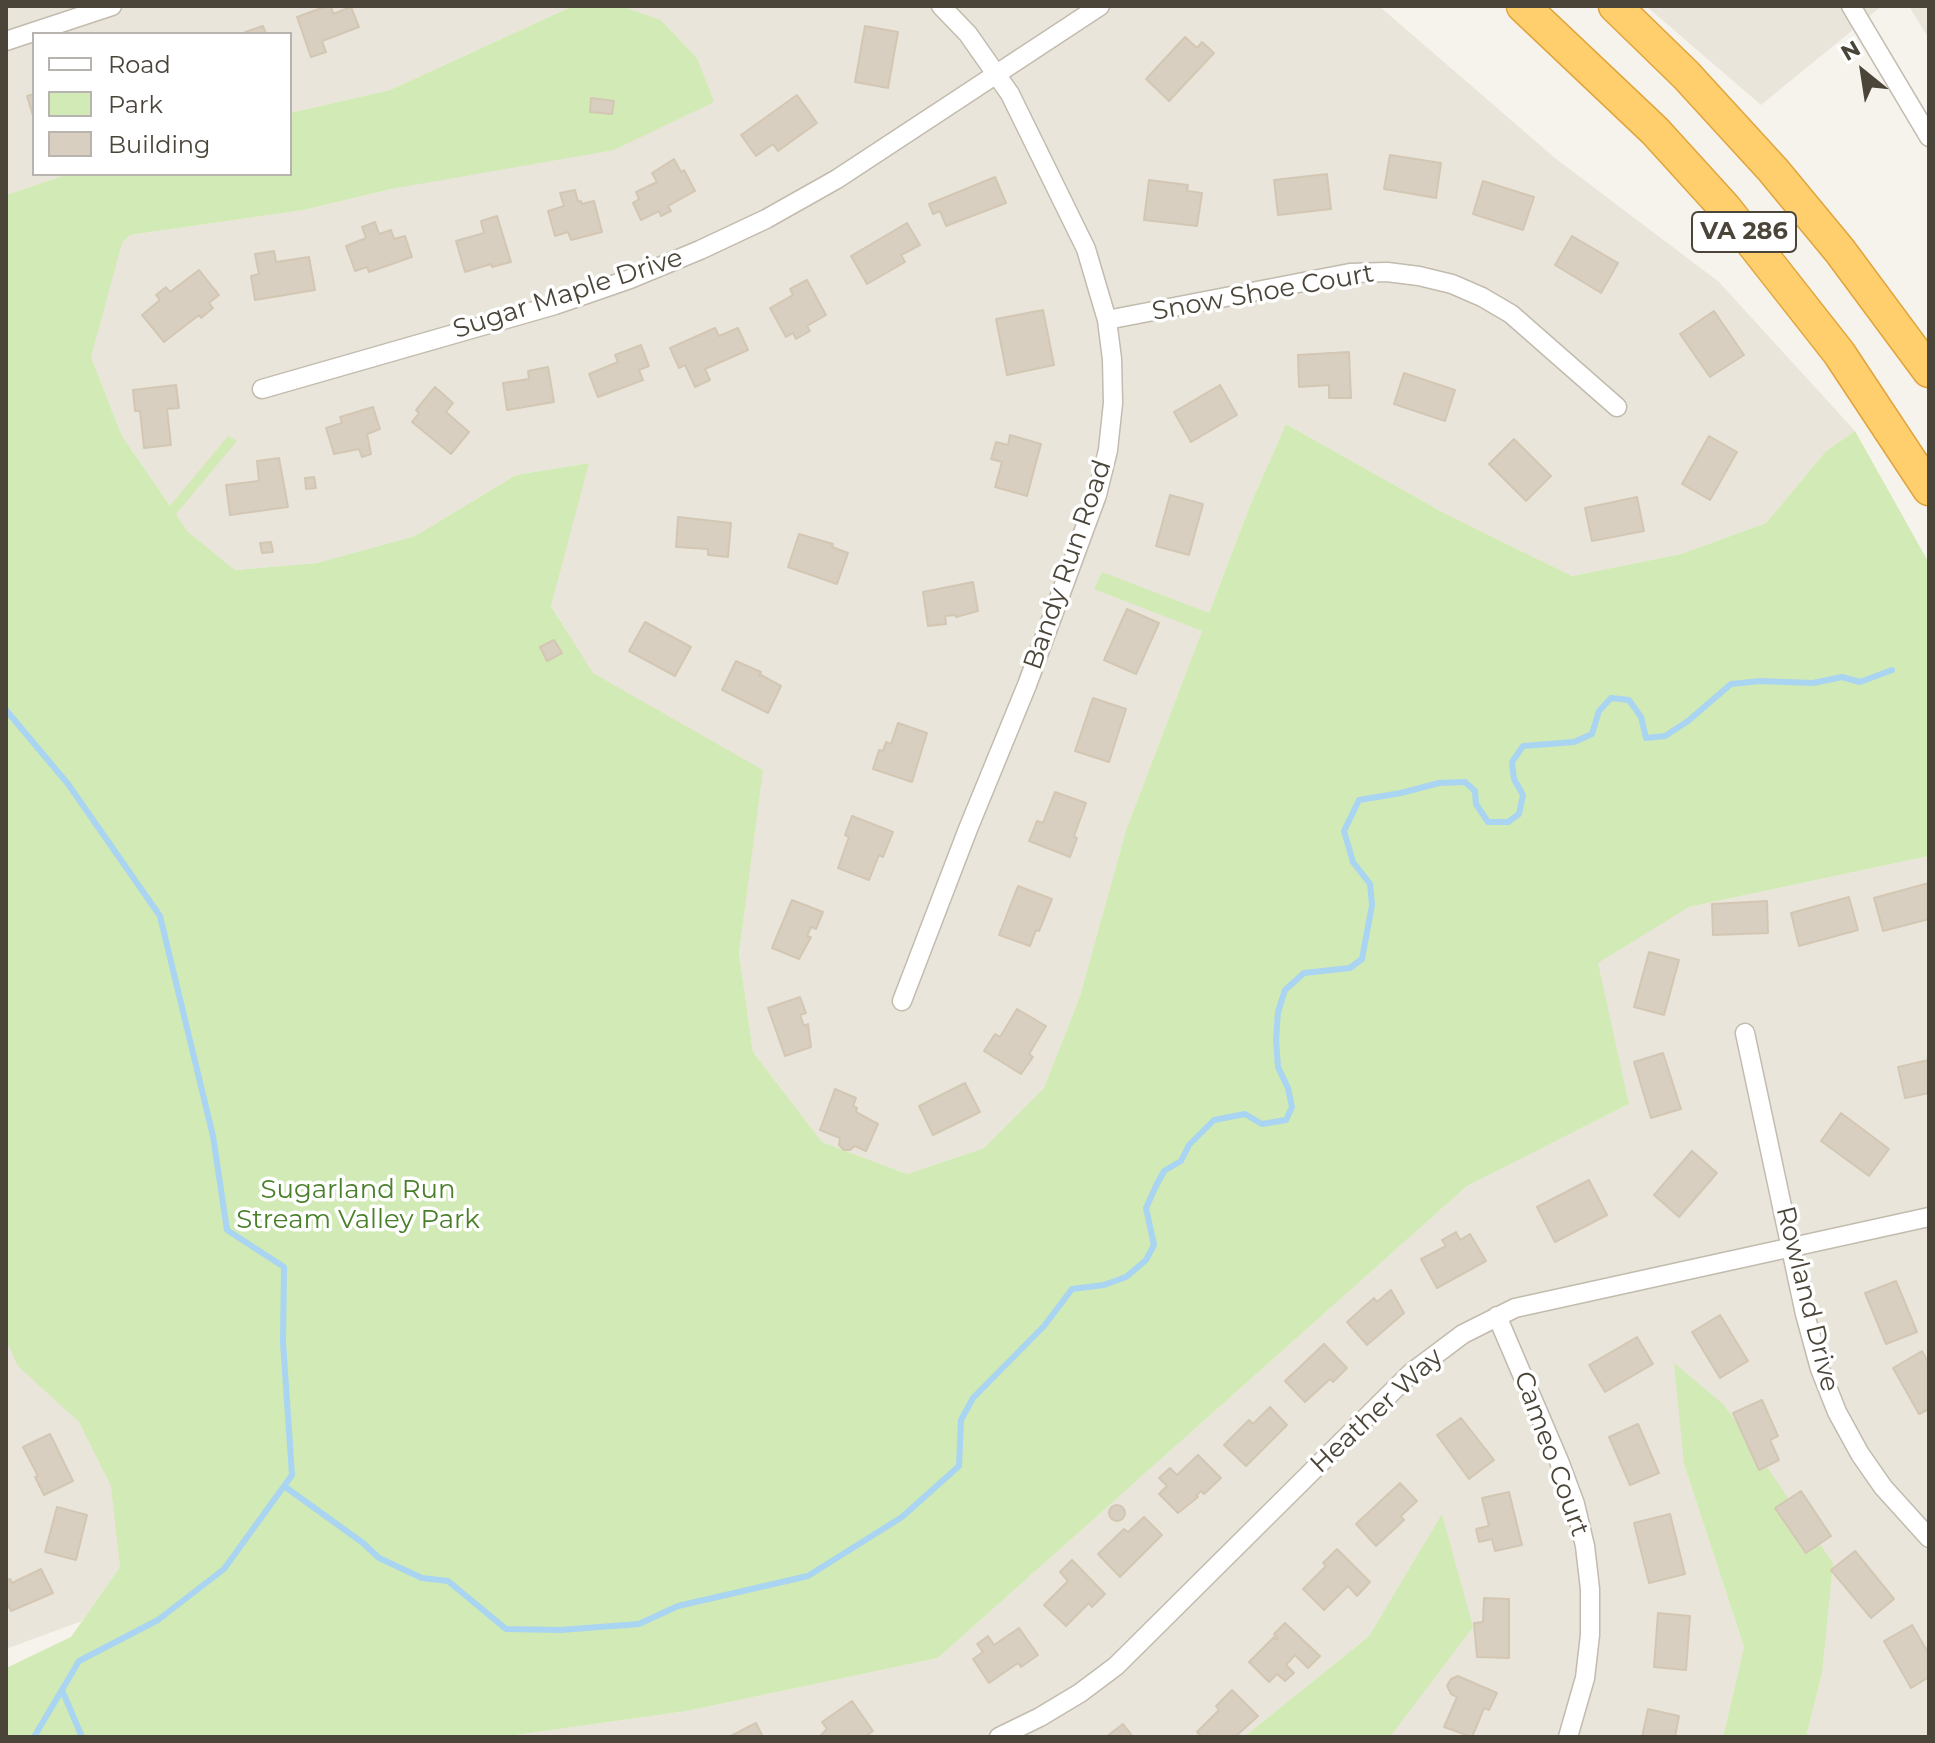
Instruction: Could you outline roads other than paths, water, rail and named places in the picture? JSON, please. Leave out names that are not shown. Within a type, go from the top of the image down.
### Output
[{"type":"highway","name":"VA 286","points":[[1523,6],[1655,131],[1725,208],[1839,353],[1929,489]]},
{"type":"highway","name":"VA 286","points":[[1615,6],[1686,75],[1773,170],[1840,251],[1929,371]]},
{"type":"street","points":[[33,32],[112,6]]},
{"type":"street","name":"Bandy Run Road","points":[[902,1001],[1027,685],[1097,495],[1108,450],[1113,403],[1107,320],[1086,249],[1023,118],[997,73],[968,34],[941,6]]},
{"type":"street","name":"Sugar Maple Drive","points":[[262,389],[555,305],[700,250],[766,219],[837,179],[1100,6]]},
{"type":"street","points":[[1851,6],[1929,137]]},
{"type":"street","points":[[6,41],[32,32]]},
{"type":"street","name":"Snow Shoe Court","points":[[1107,320],[1350,273],[1387,272],[1419,276],[1482,297],[1511,314],[1617,407]]},
{"type":"street","name":"Rowland Drive","points":[[1745,1033],[1820,1369],[1837,1412],[1860,1454],[1883,1487],[1929,1538]]},
{"type":"street","name":"Heather Way","points":[[999,1737],[1080,1693],[1116,1666],[1411,1373],[1463,1334],[1515,1308],[1929,1217]]},
{"type":"street","name":"Cameo Court","points":[[1497,1316],[1559,1461],[1575,1504],[1585,1546],[1590,1589],[1590,1635],[1585,1678],[1568,1737]]},
{"type":"waterway","points":[[284,1486],[379,1558],[422,1578],[448,1581],[506,1629],[560,1630],[639,1624],[678,1606],[808,1576],[902,1517],[959,1466],[961,1420],[973,1398],[1044,1326],[1072,1289],[1104,1285],[1126,1277],[1146,1260],[1154,1245],[1146,1208],[1156,1186],[1164,1171],[1181,1161],[1189,1145],[1214,1120],[1245,1114],[1262,1124],[1286,1120],[1292,1107],[1288,1088],[1278,1067],[1276,1040],[1278,1012],[1285,990],[1304,973],[1350,968],[1362,959],[1372,905],[1370,884],[1353,862],[1344,831],[1359,800],[1439,783],[1465,782],[1475,791],[1476,804],[1488,822],[1508,822],[1519,814],[1523,795],[1514,779],[1512,762],[1523,746],[1574,742],[1592,734],[1599,711],[1611,698],[1629,700],[1641,717],[1646,738],[1665,736],[1688,721],[1731,684],[1760,681],[1813,683],[1842,677],[1860,682],[1892,670]]},
{"type":"waterway","points":[[6,710],[68,784],[160,916],[213,1136],[227,1230],[284,1267],[283,1342],[292,1475],[224,1569],[158,1620],[79,1661],[34,1737]]},
{"type":"waterway","points":[[62,1690],[82,1737]]},
{"type":"park label","name":"Sugarland Run Stream Valley Park","points":[[358,1205]]}]
